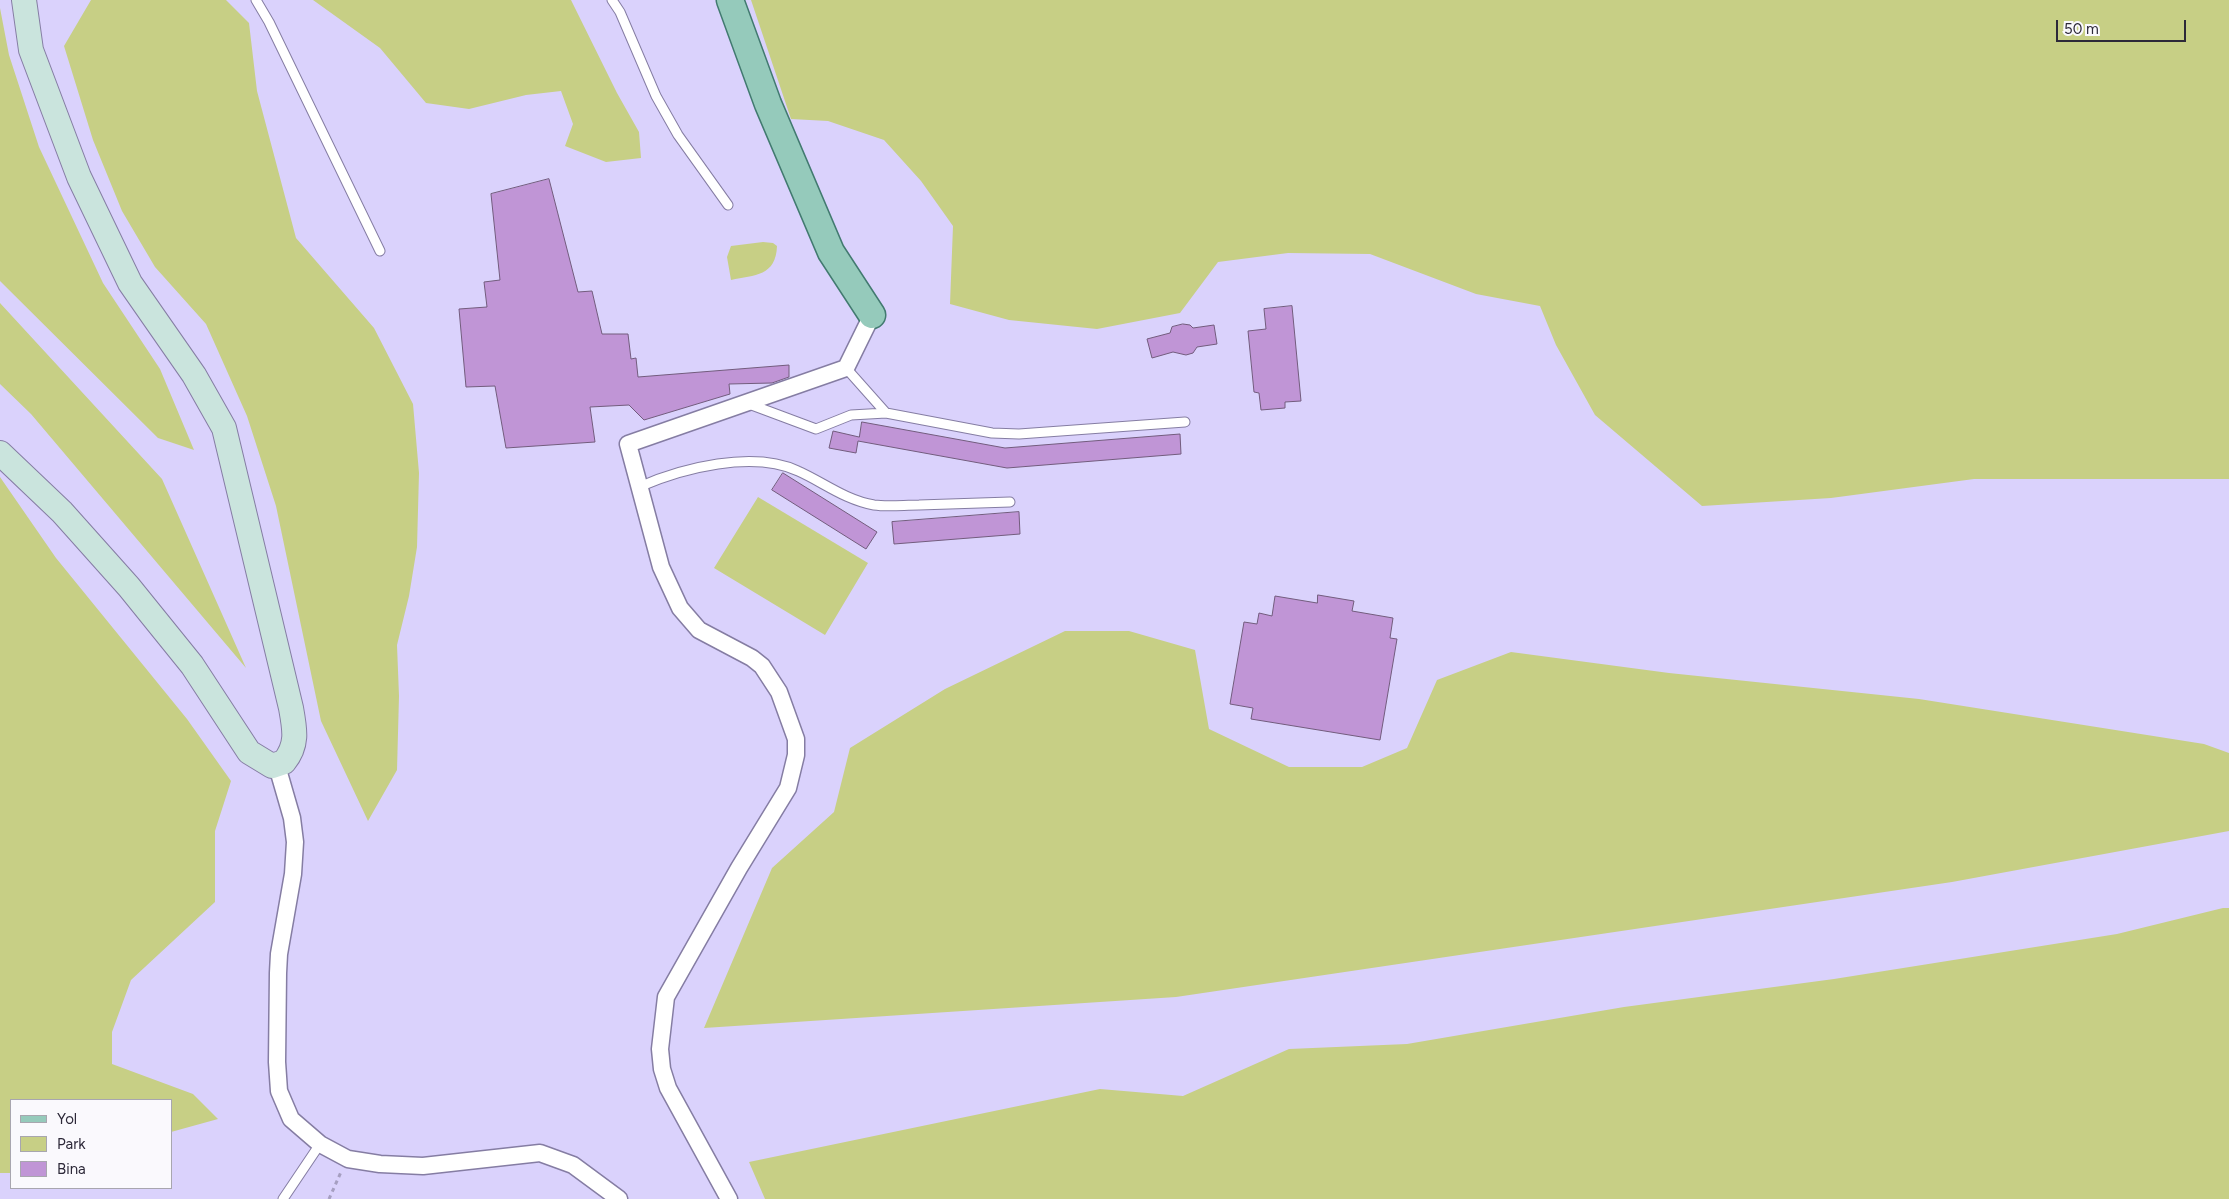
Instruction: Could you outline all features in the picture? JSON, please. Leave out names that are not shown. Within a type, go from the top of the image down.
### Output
[{"type":"main road","points":[[730,0],[768,104],[831,252],[872,315]]},
{"type":"street","points":[[0,453],[62,512],[161,624],[192,665],[250,752],[266,765],[277,766],[284,762],[294,745],[295,734],[292,708],[224,428],[194,375],[130,283],[79,177],[31,50],[24,0]]},
{"type":"street","points":[[729,1199],[668,1088],[662,1069],[660,1049],[662,1014],[666,997],[675,978],[788,788],[796,755],[796,739],[779,692],[762,666],[699,630],[680,608],[661,567],[628,444],[846,368],[872,315]]},
{"type":"street","points":[[277,766],[292,818],[295,842],[293,874],[278,964],[276,1062],[279,1092],[291,1119],[320,1144],[348,1159],[380,1164],[423,1166],[540,1153],[573,1165],[618,1199]]},
{"type":"lane","points":[[256,0],[269,22],[380,251]]},
{"type":"lane","points":[[612,0],[620,12],[656,96],[678,136],[728,205]]},
{"type":"lane","points":[[846,368],[886,413]]},
{"type":"lane","points":[[746,403],[816,429],[851,415],[866,412],[886,413],[992,432],[1019,434],[1185,422]]},
{"type":"lane","points":[[640,487],[668,474],[708,465],[765,462],[797,470],[853,500],[875,505],[1010,502]]},
{"type":"lane","points":[[284,1199],[320,1144]]},
{"type":"path","points":[[329,1199],[348,1159]]},
{"type":"green space","points":[[91,0],[226,0],[249,23],[257,91],[296,238],[374,328],[413,404],[419,473],[417,547],[409,596],[397,645],[399,696],[397,770],[368,821],[321,721],[276,506],[247,416],[206,324],[155,267],[122,211],[93,140],[64,46]]},
{"type":"green space","points":[[313,0],[571,0],[617,93],[639,132],[641,158],[606,162],[565,146],[573,124],[561,91],[526,95],[469,109],[426,103],[380,48]]},
{"type":"green space","points":[[751,0],[2229,0],[2229,479],[1974,479],[1831,498],[1702,506],[1595,415],[1556,345],[1540,306],[1476,294],[1370,254],[1288,253],[1218,262],[1180,313],[1097,329],[1009,320],[950,304],[953,226],[921,181],[884,140],[828,121],[791,119]]},
{"type":"green space","points":[[0,8],[9,55],[39,147],[103,283],[160,369],[194,450],[158,438],[0,281]]},
{"type":"green space","points":[[763,242],[773,243],[777,246],[776,256],[768,269],[756,275],[731,280],[727,257],[731,246]]},
{"type":"green space","points":[[0,303],[162,479],[246,668],[31,414],[0,384]]},
{"type":"green space","points":[[0,477],[56,558],[187,719],[231,781],[215,831],[215,902],[131,980],[112,1032],[112,1064],[193,1094],[218,1119],[172,1132],[172,1099],[10,1099],[10,1173],[0,1173]]},
{"type":"green space","points":[[758,497],[868,563],[825,635],[714,568]]},
{"type":"green space","points":[[1065,631],[1129,631],[1195,650],[1209,729],[1289,767],[1362,767],[1407,748],[1437,680],[1511,652],[1669,673],[1919,699],[2204,744],[2229,753],[2229,831],[1952,882],[1176,997],[704,1028],[772,868],[834,812],[850,748],[945,689]]},
{"type":"green space","points":[[2229,908],[2229,1199],[765,1199],[749,1162],[1100,1089],[1183,1096],[1289,1049],[1407,1044],[1624,1007],[1834,979],[2117,934]]},
{"type":"building","points":[[549,179],[578,292],[592,291],[602,334],[628,334],[631,359],[636,358],[638,377],[789,365],[789,377],[772,383],[729,384],[730,394],[644,420],[629,405],[590,407],[595,442],[506,448],[495,386],[466,387],[459,309],[487,307],[484,282],[500,280],[491,194]]},
{"type":"building","points":[[1292,306],[1301,401],[1285,402],[1285,408],[1261,410],[1259,393],[1254,392],[1248,331],[1266,329],[1264,309]]},
{"type":"building","points":[[1183,324],[1190,325],[1193,328],[1214,325],[1217,344],[1197,347],[1193,353],[1186,355],[1173,352],[1152,358],[1147,339],[1170,333],[1172,327]]},
{"type":"building","points":[[862,422],[1005,448],[1180,434],[1181,454],[1007,468],[858,441],[856,453],[829,448],[833,431],[859,437]]},
{"type":"building","points":[[783,473],[877,532],[866,549],[772,490]]},
{"type":"building","points":[[1019,512],[1020,534],[894,544],[892,522]]},
{"type":"building","points":[[1318,595],[1354,601],[1352,611],[1393,618],[1390,638],[1397,639],[1380,740],[1251,719],[1253,708],[1230,704],[1244,622],[1257,624],[1259,613],[1272,616],[1275,596],[1317,603]]}]
